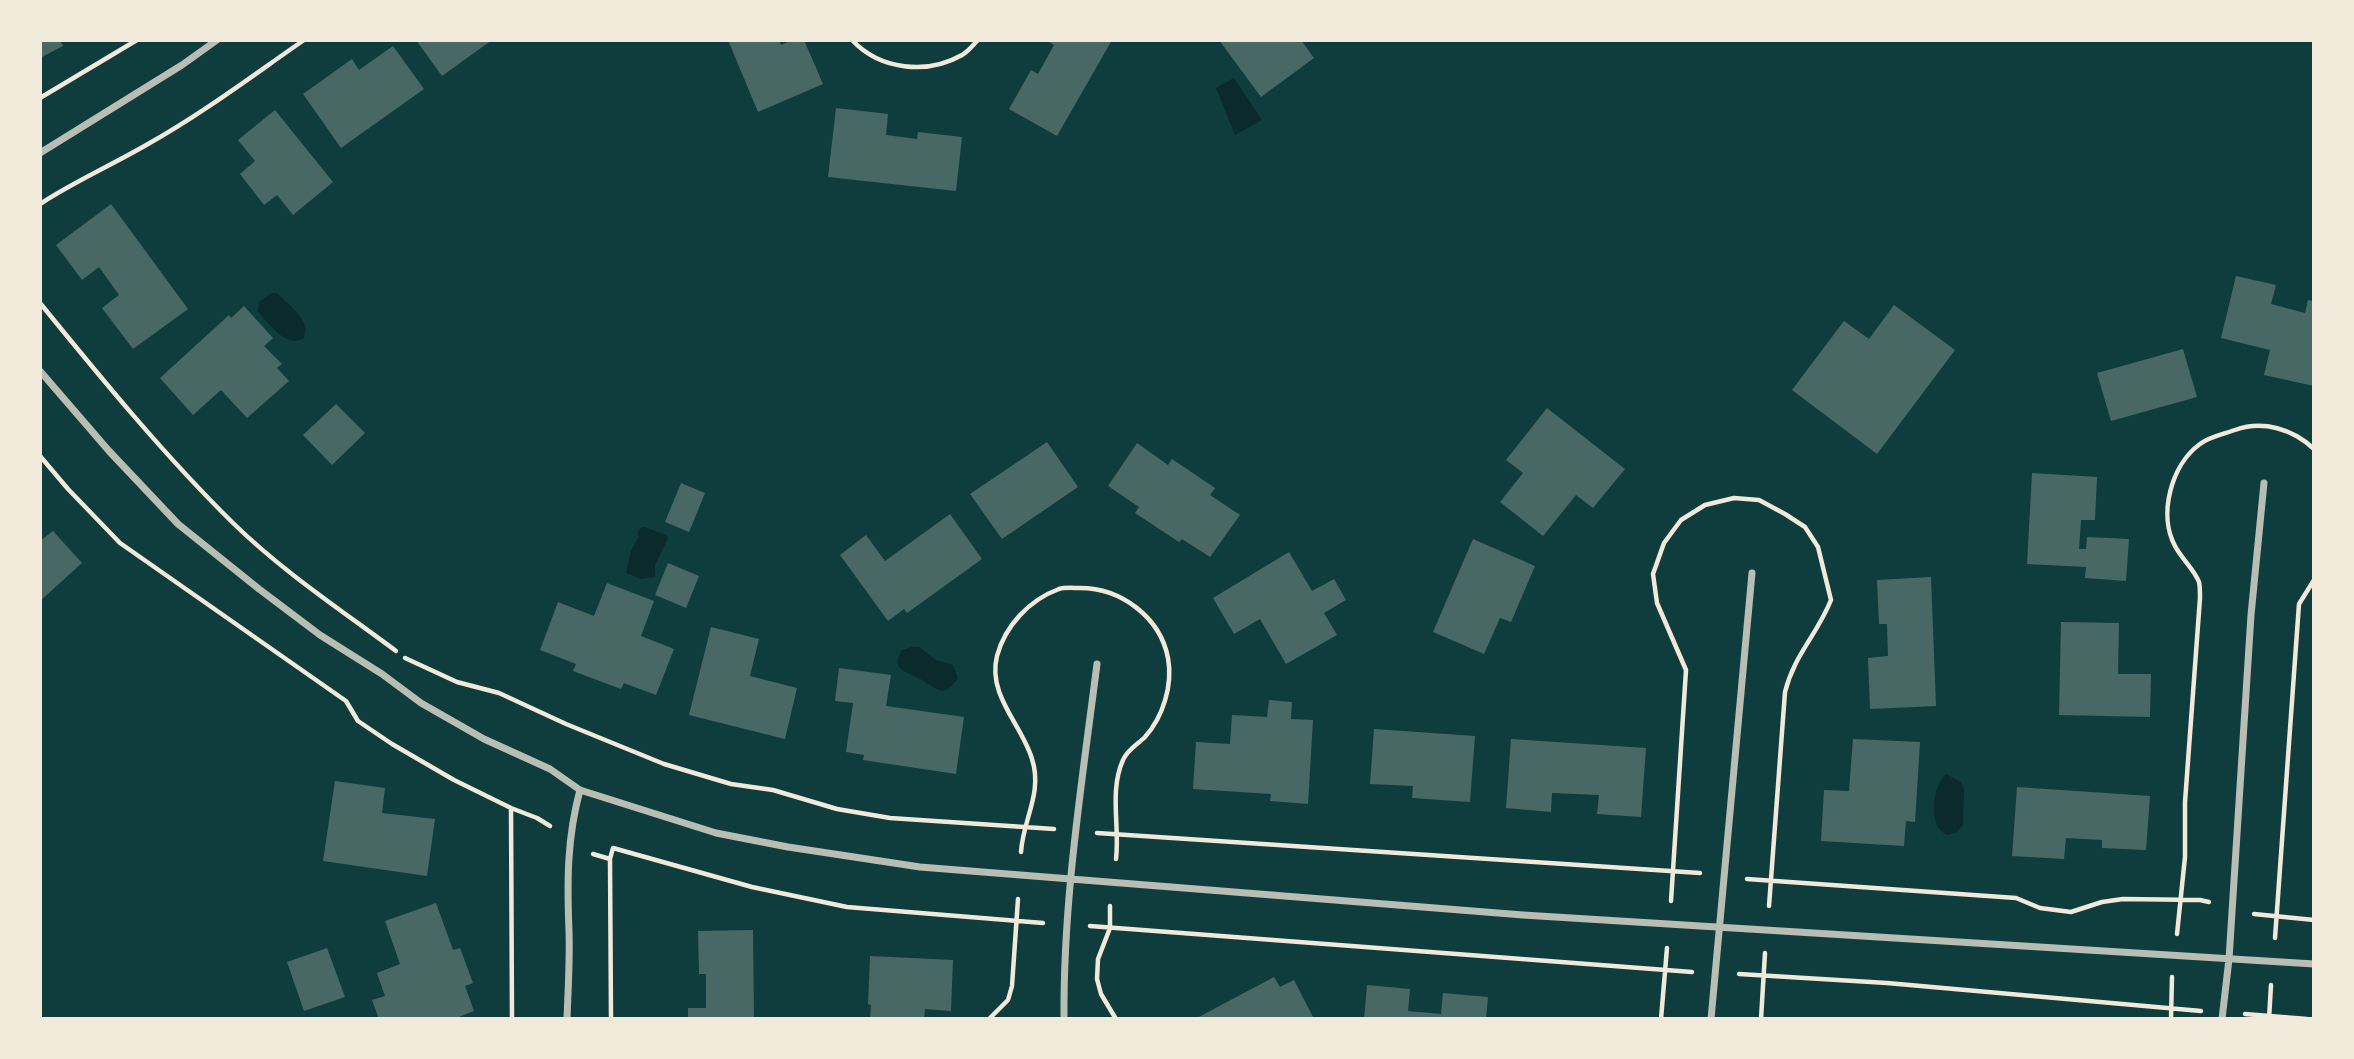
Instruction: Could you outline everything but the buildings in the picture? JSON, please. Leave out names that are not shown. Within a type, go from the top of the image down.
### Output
[{"type":"street","points":[[40,153],[217,40]]},
{"type":"street","points":[[40,371],[109,452],[178,524],[320,635],[382,674],[421,703],[484,739],[550,769],[580,790],[716,833],[788,848],[920,867],[1523,915],[2314,964]]},
{"type":"street","points":[[2222,1015],[2229,958],[2251,615],[2264,483]]},
{"type":"street","points":[[1711,1019],[1752,573]]},
{"type":"street","points":[[1064,1019],[1063,975],[1071,878],[1097,664]]},
{"type":"street","points":[[567,1019],[570,839],[571,823],[580,790]]},
{"type":"path","points":[[40,98],[137,40]]},
{"type":"path","points":[[40,204],[74,181],[148,144],[215,104],[304,40]]},
{"type":"path","points":[[852,40],[860,49],[886,63],[913,68],[938,64],[964,55],[978,40]]},
{"type":"path","points":[[40,303],[186,473],[234,524],[303,582],[408,660],[457,682],[499,693],[664,764],[731,784],[773,790],[837,809],[890,818],[2016,898],[2040,908],[2071,912],[2102,902],[2123,899],[2200,900],[2276,917],[2314,920]]},
{"type":"path","points":[[2171,1019],[2182,900],[2185,802],[2200,598],[2199,582],[2174,544],[2167,519],[2169,497],[2175,476],[2200,443],[2244,427],[2273,427],[2302,438],[2314,449]]},
{"type":"path","points":[[40,456],[120,543],[346,701],[358,722],[454,780],[537,818],[593,854],[610,859]]},
{"type":"path","points":[[2269,1017],[2299,604],[2314,580]]},
{"type":"path","points":[[511,808],[512,1019]]},
{"type":"path","points":[[1116,821],[1110,928],[1098,959],[1097,979],[1101,994],[1116,1019]]},
{"type":"path","points":[[611,1019],[610,859],[613,848],[752,887],[847,907],[1665,970],[1826,978],[2171,1008],[2222,1015],[2307,1019]]},
{"type":"path","points":[[1661,1019],[1665,970]]},
{"type":"water","points":[[1234,78],[1262,120],[1235,135],[1216,88]]},
{"type":"water","points":[[272,293],[277,293],[302,320],[305,326],[303,339],[296,341],[284,337],[258,312],[259,302]]},
{"type":"water","points":[[644,527],[668,538],[655,565],[655,577],[641,579],[626,573],[631,551],[639,536],[637,534],[640,528]]},
{"type":"water","points":[[919,647],[936,660],[953,665],[958,678],[949,688],[940,690],[902,670],[897,662],[898,657],[902,650]]},
{"type":"water","points":[[1946,774],[1961,782],[1964,790],[1963,825],[1957,832],[1948,835],[1941,831],[1934,816],[1935,796],[1941,779]]}]
